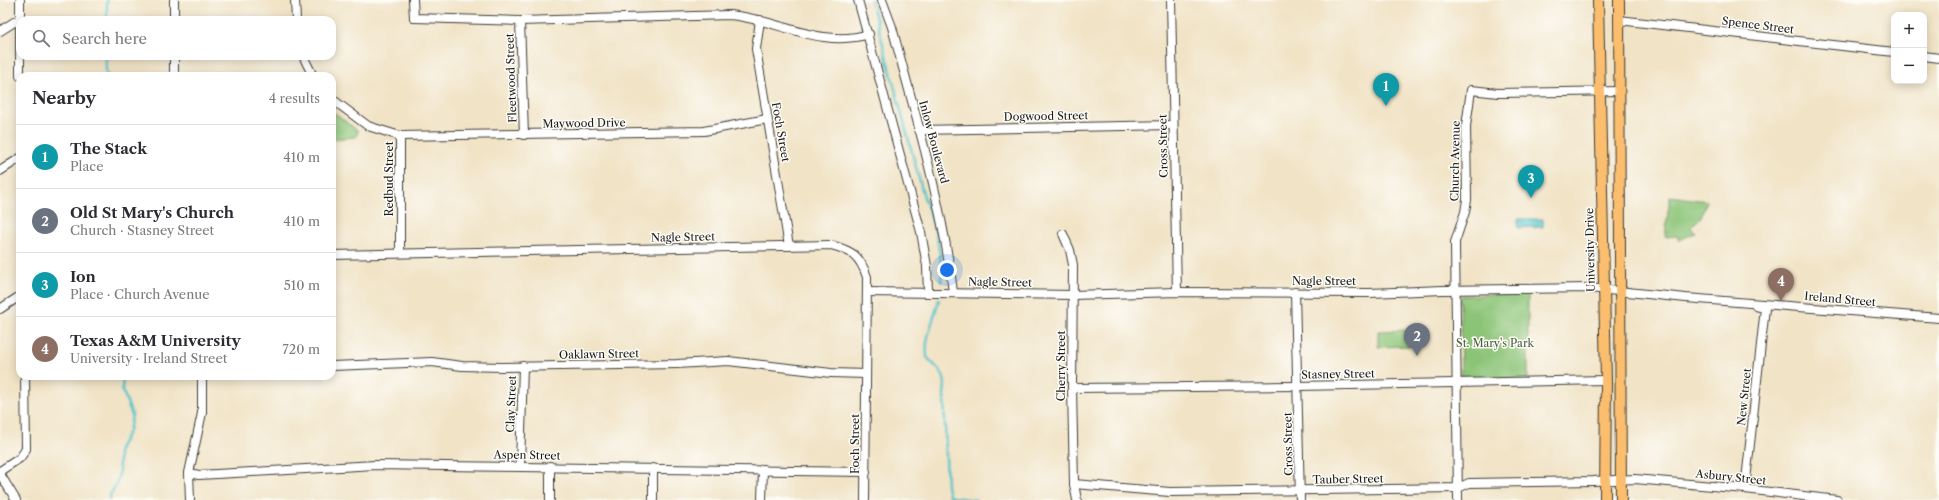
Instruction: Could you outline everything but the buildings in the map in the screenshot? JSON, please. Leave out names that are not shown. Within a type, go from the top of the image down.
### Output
[{"type":"main road","name":"University Drive","points":[[1598,0],[1606,380],[1605,500]]},
{"type":"main road","points":[[1619,0],[1621,500]]},
{"type":"street","points":[[19,16],[20,0]]},
{"type":"street","points":[[174,0],[174,16]]},
{"type":"street","points":[[295,0],[296,16]]},
{"type":"street","points":[[413,0],[414,18],[520,21],[730,15],[744,16],[823,38],[847,39],[869,34]]},
{"type":"street","points":[[858,0],[869,34],[921,232],[927,266],[928,292]]},
{"type":"street","name":"Inlow Boulevard","points":[[882,0],[892,27],[944,230],[953,292]]},
{"type":"street","name":"Cross Street","points":[[1171,0],[1177,292]]},
{"type":"street","name":"Foch Street","points":[[760,20],[756,49],[789,246]]},
{"type":"street","name":"Spence Street","points":[[1619,20],[1891,52]]},
{"type":"street","points":[[0,31],[16,21]]},
{"type":"street","name":"Fleetwood Street","points":[[520,21],[524,135]]},
{"type":"street","points":[[1927,56],[1939,58]]},
{"type":"street","points":[[20,60],[20,72]]},
{"type":"street","points":[[174,60],[174,72]]},
{"type":"street","points":[[305,60],[311,72]]},
{"type":"street","name":"Church Avenue","points":[[1458,500],[1455,242],[1465,212],[1467,200],[1466,126],[1471,90],[1498,93],[1620,91]]},
{"type":"street","name":"Redbud Street","points":[[336,102],[368,126],[400,136],[400,252]]},
{"type":"street","name":"Maywood Drive","points":[[400,136],[524,135],[704,130],[767,119]]},
{"type":"street","name":"Dogwood Street","points":[[919,130],[1173,125]]},
{"type":"street","points":[[0,171],[16,161]]},
{"type":"street","name":"Cherry Street","points":[[1063,234],[1070,250],[1073,265],[1072,388],[1074,484],[1077,500]]},
{"type":"street","name":"Nagle Street","points":[[336,255],[400,252],[831,245],[853,253],[862,263],[866,277],[866,292],[953,292],[1072,295],[1177,292],[1370,292],[1562,288],[1620,291]]},
{"type":"street","name":"Ireland Street","points":[[1620,291],[1939,318]]},
{"type":"street","name":"Foch Street","points":[[865,500],[866,292]]},
{"type":"street","name":"Cross Street","points":[[1296,292],[1300,500]]},
{"type":"street","points":[[0,309],[16,299]]},
{"type":"street","name":"Ireland Street","points":[[1738,302],[1765,308]]},
{"type":"street","name":"New Street","points":[[1745,489],[1765,308]]},
{"type":"street","name":"Oaklawn Street","points":[[336,366],[432,362],[484,367],[677,364],[728,361],[831,373],[866,374]]},
{"type":"street","name":"Clay Street","points":[[520,466],[523,366]]},
{"type":"street","points":[[16,500],[0,472],[20,458],[26,449],[25,380]]},
{"type":"street","points":[[190,500],[189,473],[202,413],[202,380]]},
{"type":"street","name":"Stasney Street","points":[[1072,388],[1298,386],[1606,380]]},
{"type":"street","name":"Aspen Street","points":[[189,473],[199,474],[375,465],[763,469],[866,472]]},
{"type":"street","points":[[550,466],[550,500]]},
{"type":"street","points":[[653,468],[653,500]]},
{"type":"street","points":[[762,500],[763,469]]},
{"type":"street","name":"Tauber Street","points":[[1074,484],[1170,492],[1300,491],[1458,488],[1469,483],[1605,481],[1621,479]]},
{"type":"street","name":"Asbury Street","points":[[1621,479],[1745,489],[1808,498],[1837,500]]},
{"type":"green space","points":[[336,114],[358,131],[356,137],[336,139]]},
{"type":"green space","points":[[1670,196],[1707,201],[1701,217],[1691,227],[1695,233],[1680,240],[1678,240],[1678,236],[1665,237]]},
{"type":"green space","name":"St. Mary's Park","points":[[1528,293],[1528,379],[1461,377],[1460,296]]},
{"type":"green space","points":[[1411,330],[1411,346],[1378,347],[1378,331]]},
{"type":"water","points":[[1518,219],[1543,219],[1543,227],[1518,228]]},
{"type":"waterway","points":[[107,0],[107,16]]},
{"type":"waterway","points":[[871,0],[924,197],[937,239],[941,261],[941,282]]},
{"type":"waterway","points":[[106,60],[106,72]]},
{"type":"waterway","points":[[939,299],[928,335],[926,349],[927,357],[941,372],[945,380],[944,393],[947,486],[949,495],[952,497],[976,500]]},
{"type":"waterway","points":[[110,500],[110,495],[116,485],[119,474],[119,449],[129,431],[132,415],[122,389],[123,380]]},
{"type":"place","name":"The Stack","points":[[1386,106]]},
{"type":"place","name":"Ion","points":[[1531,198]]},
{"type":"place","name":"Texas A&M University","points":[[1781,301]]},
{"type":"place","name":"Old St Mary's Church","points":[[1417,356]]}]
